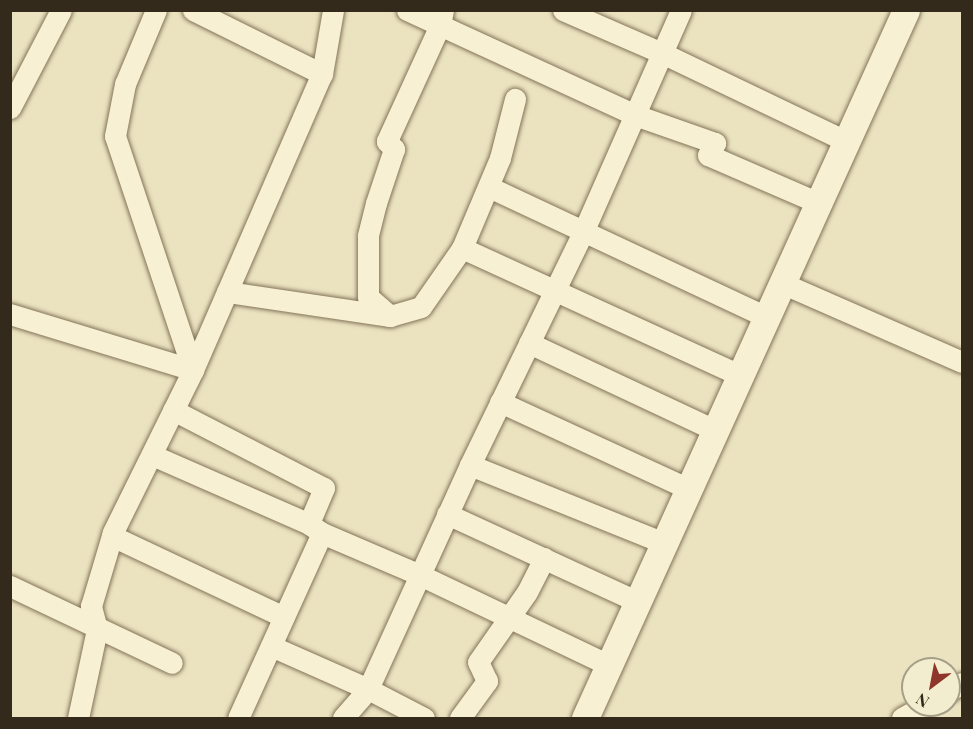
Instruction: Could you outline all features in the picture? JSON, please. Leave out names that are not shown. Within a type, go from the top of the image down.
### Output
[{"type":"street","points":[[10,108],[61,10]]},
{"type":"street","points":[[156,10],[125,84],[115,136],[193,370]]},
{"type":"street","points":[[194,10],[322,74]]},
{"type":"street","points":[[78,718],[97,629],[91,606],[112,536],[193,370],[322,74],[333,10]]},
{"type":"street","points":[[407,10],[442,18],[635,115],[715,143],[708,155],[819,203]]},
{"type":"street","points":[[563,10],[662,53],[846,141]]},
{"type":"street","points":[[343,718],[368,689],[470,465],[584,230],[681,10]]},
{"type":"street","points":[[585,718],[906,10]]},
{"type":"street","points":[[390,316],[368,297],[368,236],[375,202],[394,149],[387,141],[442,18]]},
{"type":"street","points":[[227,292],[390,316],[421,307],[462,248],[500,158],[515,99]]},
{"type":"street","points":[[489,187],[767,317]]},
{"type":"street","points":[[462,248],[740,375]]},
{"type":"street","points":[[782,283],[963,362]]},
{"type":"street","points":[[10,314],[193,370]]},
{"type":"street","points":[[529,342],[715,430]]},
{"type":"street","points":[[500,402],[689,489]]},
{"type":"street","points":[[174,410],[324,488],[315,529],[284,617],[238,718]]},
{"type":"street","points":[[152,455],[420,575],[609,665]]},
{"type":"street","points":[[470,465],[664,543]]},
{"type":"street","points":[[447,514],[638,602]]},
{"type":"street","points":[[112,536],[284,617]]},
{"type":"street","points":[[460,718],[487,681],[478,662],[527,592],[544,558]]},
{"type":"street","points":[[10,586],[172,663]]},
{"type":"street","points":[[271,646],[368,689],[424,718]]}]
